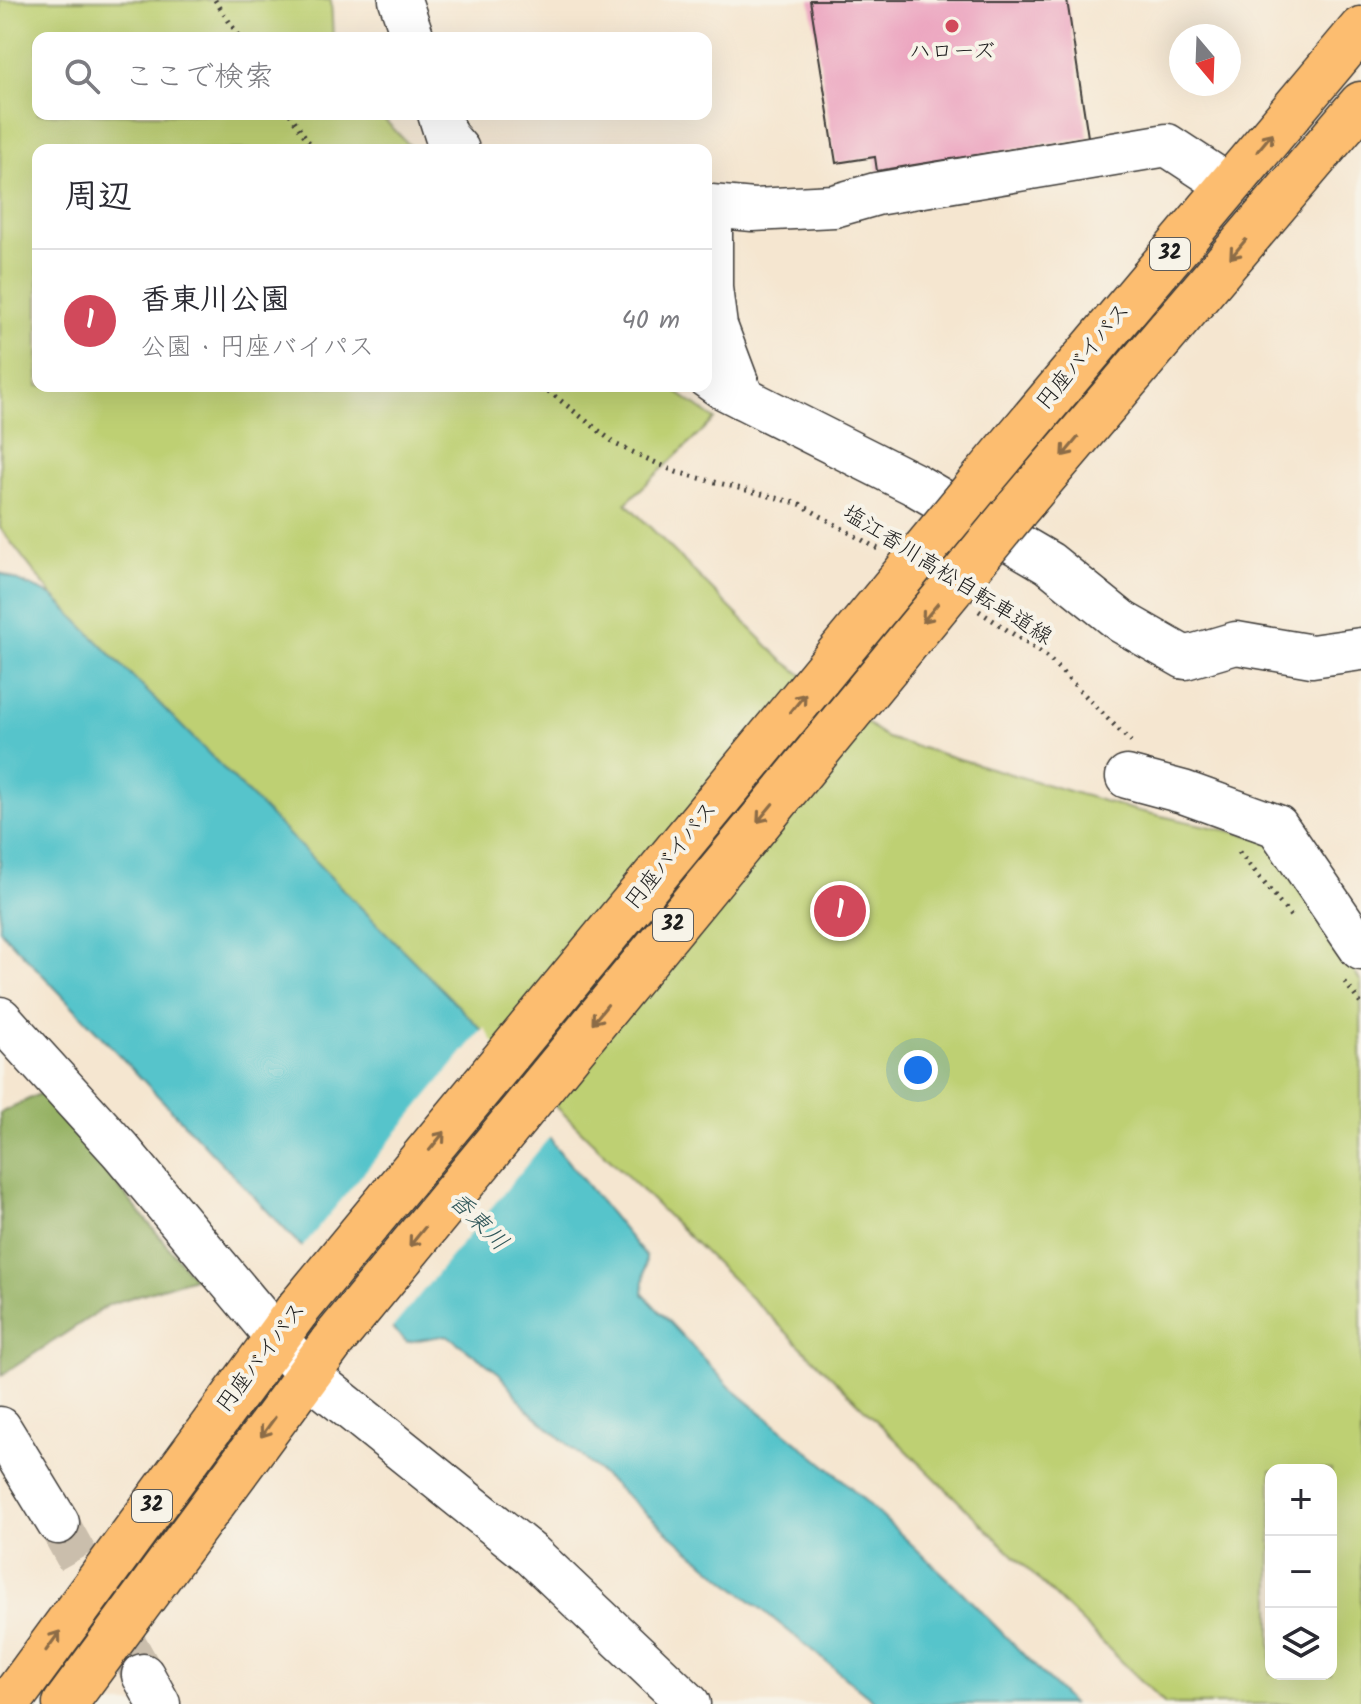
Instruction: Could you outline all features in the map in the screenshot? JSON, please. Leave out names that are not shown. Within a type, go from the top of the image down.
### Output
[{"type":"highway","name":"円座バイパス","points":[[8,1704],[287,1324],[981,481],[1361,29]]},
{"type":"highway","name":"円座バイパス","points":[[65,1704],[320,1358],[1016,510],[1361,104]]},
{"type":"street","points":[[400,0],[411,32]]},
{"type":"street","points":[[441,120],[446,136],[453,144]]},
{"type":"street","points":[[712,206],[753,210],[834,206],[876,194],[1167,145],[1228,185]]},
{"type":"street","points":[[712,296],[716,326],[743,398]]},
{"type":"street","points":[[712,380],[914,484],[995,531],[1049,563],[1122,622],[1185,658],[1236,643],[1312,656],[1361,649]]},
{"type":"street","points":[[1131,762],[1183,792],[1277,826],[1349,961]]},
{"type":"street","points":[[0,1018],[121,1151],[320,1358],[689,1704]]},
{"type":"street","points":[[0,1428],[58,1523]]},
{"type":"path","points":[[215,0],[236,32]]},
{"type":"path","points":[[294,120],[310,144]]},
{"type":"path","name":"塩江香川高松自転車道線","points":[[550,392],[617,445],[676,472],[800,504],[891,557]]},
{"type":"path","name":"塩江香川高松自転車道線","points":[[969,605],[1046,656],[1131,762]]},
{"type":"path","points":[[1238,851],[1297,924]]},
{"type":"path","points":[[1349,961],[1361,1004]]},
{"type":"green space","points":[[0,0],[331,0],[333,32],[32,32],[32,120],[385,120],[408,144],[32,144],[32,392],[677,392],[715,419],[626,503],[781,659],[887,738],[1134,810],[1270,840],[1361,982],[1361,1704],[1165,1704],[513,1064],[53,596],[0,528]]},
{"type":"green space","points":[[41,1093],[194,1278],[110,1304],[2,1375],[0,1113]]},
{"type":"water","name":"香東川","points":[[0,573],[53,596],[486,1034],[555,1146],[646,1257],[643,1294],[730,1387],[843,1480],[960,1590],[1072,1704],[878,1704],[678,1541],[526,1408],[499,1373],[447,1335],[407,1342],[296,1241],[0,930]]},
{"type":"pier","points":[[484,1027],[552,1134],[389,1332],[300,1250]]},
{"type":"building","points":[[810,0],[1067,0],[1088,137],[877,171],[875,157],[836,163]]},
{"type":"tunnel","points":[[58,1523],[143,1675]]},
{"type":"place","name":"ハローズ","points":[[952,26]]},
{"type":"place","name":"香東川公園","points":[[840,911]]}]
